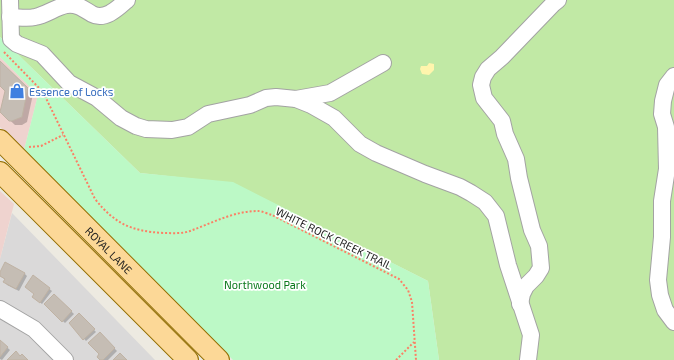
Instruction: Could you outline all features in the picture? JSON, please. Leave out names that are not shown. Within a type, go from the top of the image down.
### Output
[{"type":"main road","name":"ROYAL LANE","points":[[0,140],[219,360]]},
{"type":"main road","name":"ROYAL LANE","points":[[0,172],[188,360]]},
{"type":"street","points":[[10,0],[11,39],[17,44],[42,54],[69,82],[97,98],[121,118],[136,126],[146,129],[172,130],[188,127],[208,114],[250,105],[266,98],[276,96],[296,99],[311,105],[334,118],[360,144],[376,153],[460,187],[485,202],[496,216],[508,265],[531,335],[528,360]]},
{"type":"street","points":[[10,17],[34,17],[49,13],[65,5],[76,4],[93,15],[100,16],[108,14],[127,0]]},
{"type":"street","points":[[520,304],[522,294],[526,286],[536,276],[541,268],[540,246],[530,223],[516,159],[505,134],[502,121],[484,98],[481,85],[483,77],[488,69],[502,57],[558,0]]},
{"type":"street","points":[[296,99],[330,93],[383,63]]},
{"type":"street","points":[[674,76],[667,85],[663,101],[662,114],[666,127],[668,169],[662,202],[662,237],[658,280],[660,294],[665,310],[674,322]]},
{"type":"street","points":[[0,309],[34,329],[66,360]]},
{"type":"path","name":"WHITE ROCK CREEK TRAIL","points":[[0,47],[43,92],[95,200],[106,213],[129,227],[149,232],[173,233],[189,231],[220,218],[243,213],[259,211],[272,215],[399,279],[408,290],[412,302],[416,360]]},
{"type":"path","points":[[27,147],[41,146],[63,135]]},
{"type":"path","points":[[396,360],[414,342]]},
{"type":"shaded area","points":[[0,57],[38,95],[24,150],[0,127]]},
{"type":"shaded area","points":[[0,191],[14,204],[0,259]]},
{"type":"shaded area","points":[[12,213],[155,360],[0,360],[0,259]]},
{"type":"green space","points":[[0,0],[674,0],[674,360],[439,360],[428,281],[233,183],[140,173],[0,37]]},
{"type":"green space","name":"Northwood Park","points":[[0,37],[140,173],[233,182],[428,281],[439,360],[233,360],[24,150],[38,95],[0,57]]},
{"type":"sand","points":[[429,63],[434,64],[434,70],[429,75],[422,74],[420,69],[421,66],[427,66]]},
{"type":"building","points":[[0,61],[28,88],[22,117],[12,121],[9,121],[0,112],[5,91],[0,86]]},
{"type":"building","points":[[5,262],[25,273],[16,289],[3,282],[5,279],[0,276],[0,272]]},
{"type":"building","points":[[33,275],[50,288],[40,303],[32,297],[34,294],[25,287]]},
{"type":"building","points":[[54,294],[72,311],[62,322],[44,304]]},
{"type":"building","points":[[79,313],[95,329],[83,340],[69,323]]},
{"type":"building","points":[[100,332],[115,348],[103,360],[100,360],[97,357],[99,354],[88,343]]},
{"type":"building","points":[[0,340],[8,347],[0,357]]},
{"type":"building","points":[[16,351],[20,356],[22,354],[28,360],[7,360]]},
{"type":"building","points":[[120,353],[127,360],[113,360]]},
{"type":"place","name":"Essence of Locks","points":[[17,91]]}]
